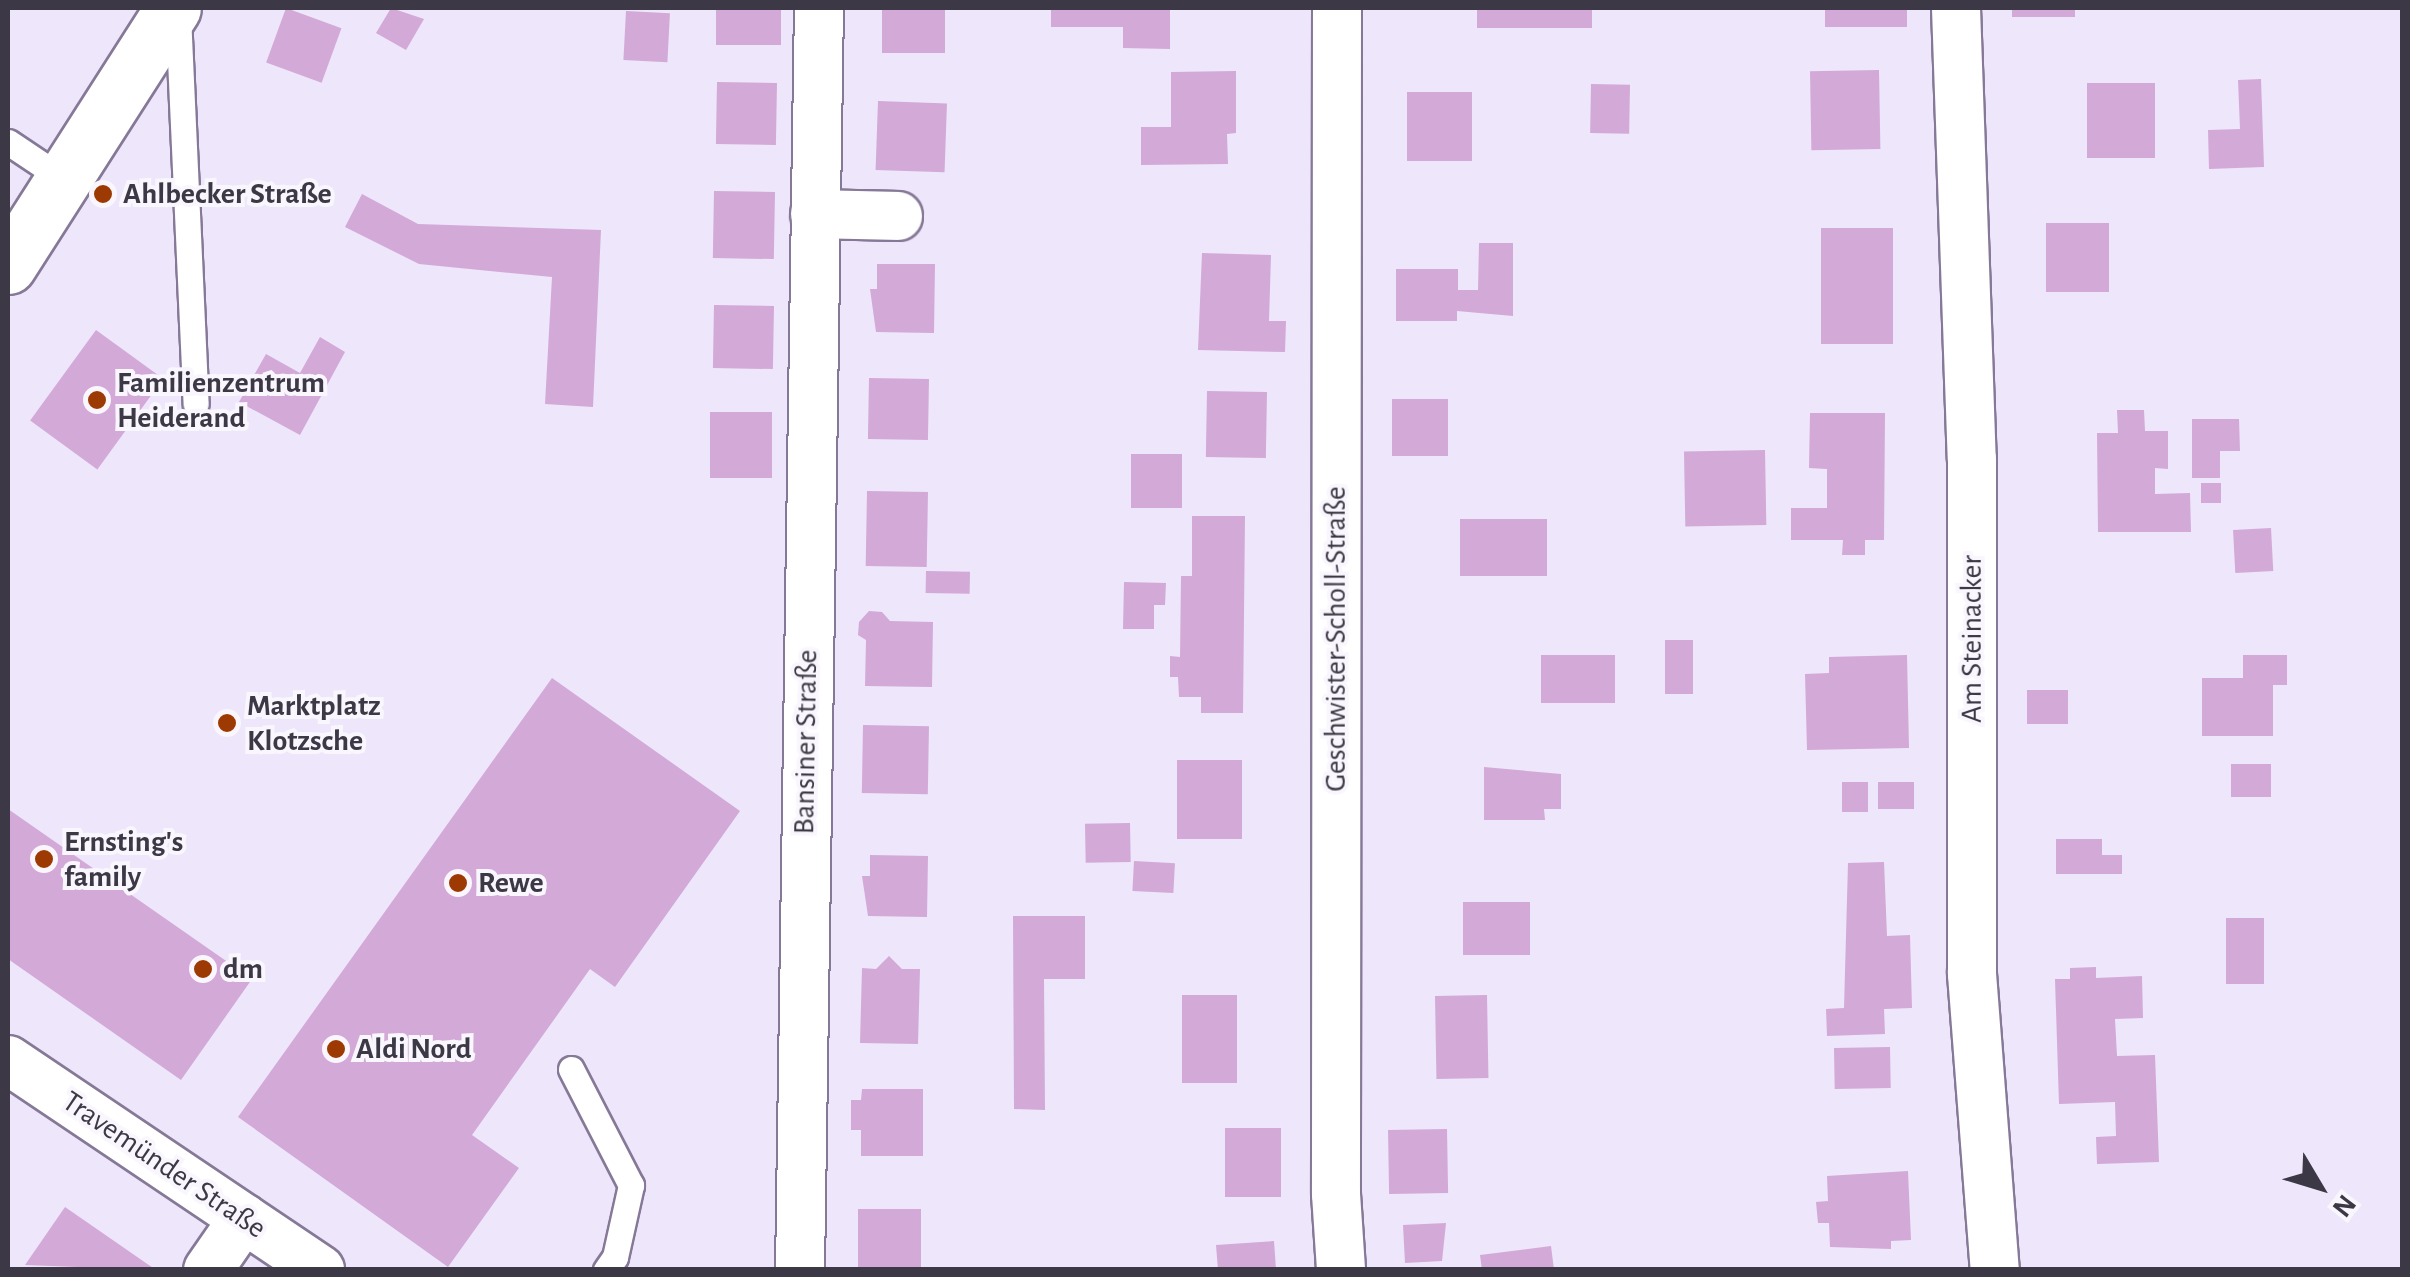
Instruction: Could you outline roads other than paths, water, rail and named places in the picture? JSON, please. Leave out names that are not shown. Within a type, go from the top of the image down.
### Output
[{"type":"street","points":[[8,266],[175,8]]},
{"type":"street","name":"Bansiner Straße","points":[[800,1270],[819,8]]},
{"type":"street","name":"Geschwister-Scholl-Straße","points":[[1338,8],[1336,1194],[1341,1270]]},
{"type":"street","name":"Am Steinacker","points":[[1956,8],[1972,460],[1972,974],[1995,1270]]},
{"type":"street","points":[[815,214],[898,216]]},
{"type":"street","name":"Travemünder Straße","points":[[8,1060],[320,1270]]},
{"type":"street","points":[[208,1270],[244,1218]]},
{"type":"lane","points":[[175,8],[196,404]]},
{"type":"lane","points":[[8,142],[65,180]]},
{"type":"lane","points":[[571,1070],[630,1186],[615,1257],[606,1270]]},
{"type":"place","name":"Ahlbecker Straße","points":[[103,194]]},
{"type":"place","name":"Familienzentrum Heiderand","points":[[97,400]]},
{"type":"place","name":"Marktplatz Klotzsche","points":[[227,723]]},
{"type":"place","name":"Ernsting's family","points":[[44,859]]},
{"type":"place","name":"Rewe","points":[[458,883]]},
{"type":"place","name":"dm","points":[[203,969]]},
{"type":"place","name":"Aldi Nord","points":[[336,1049]]}]
